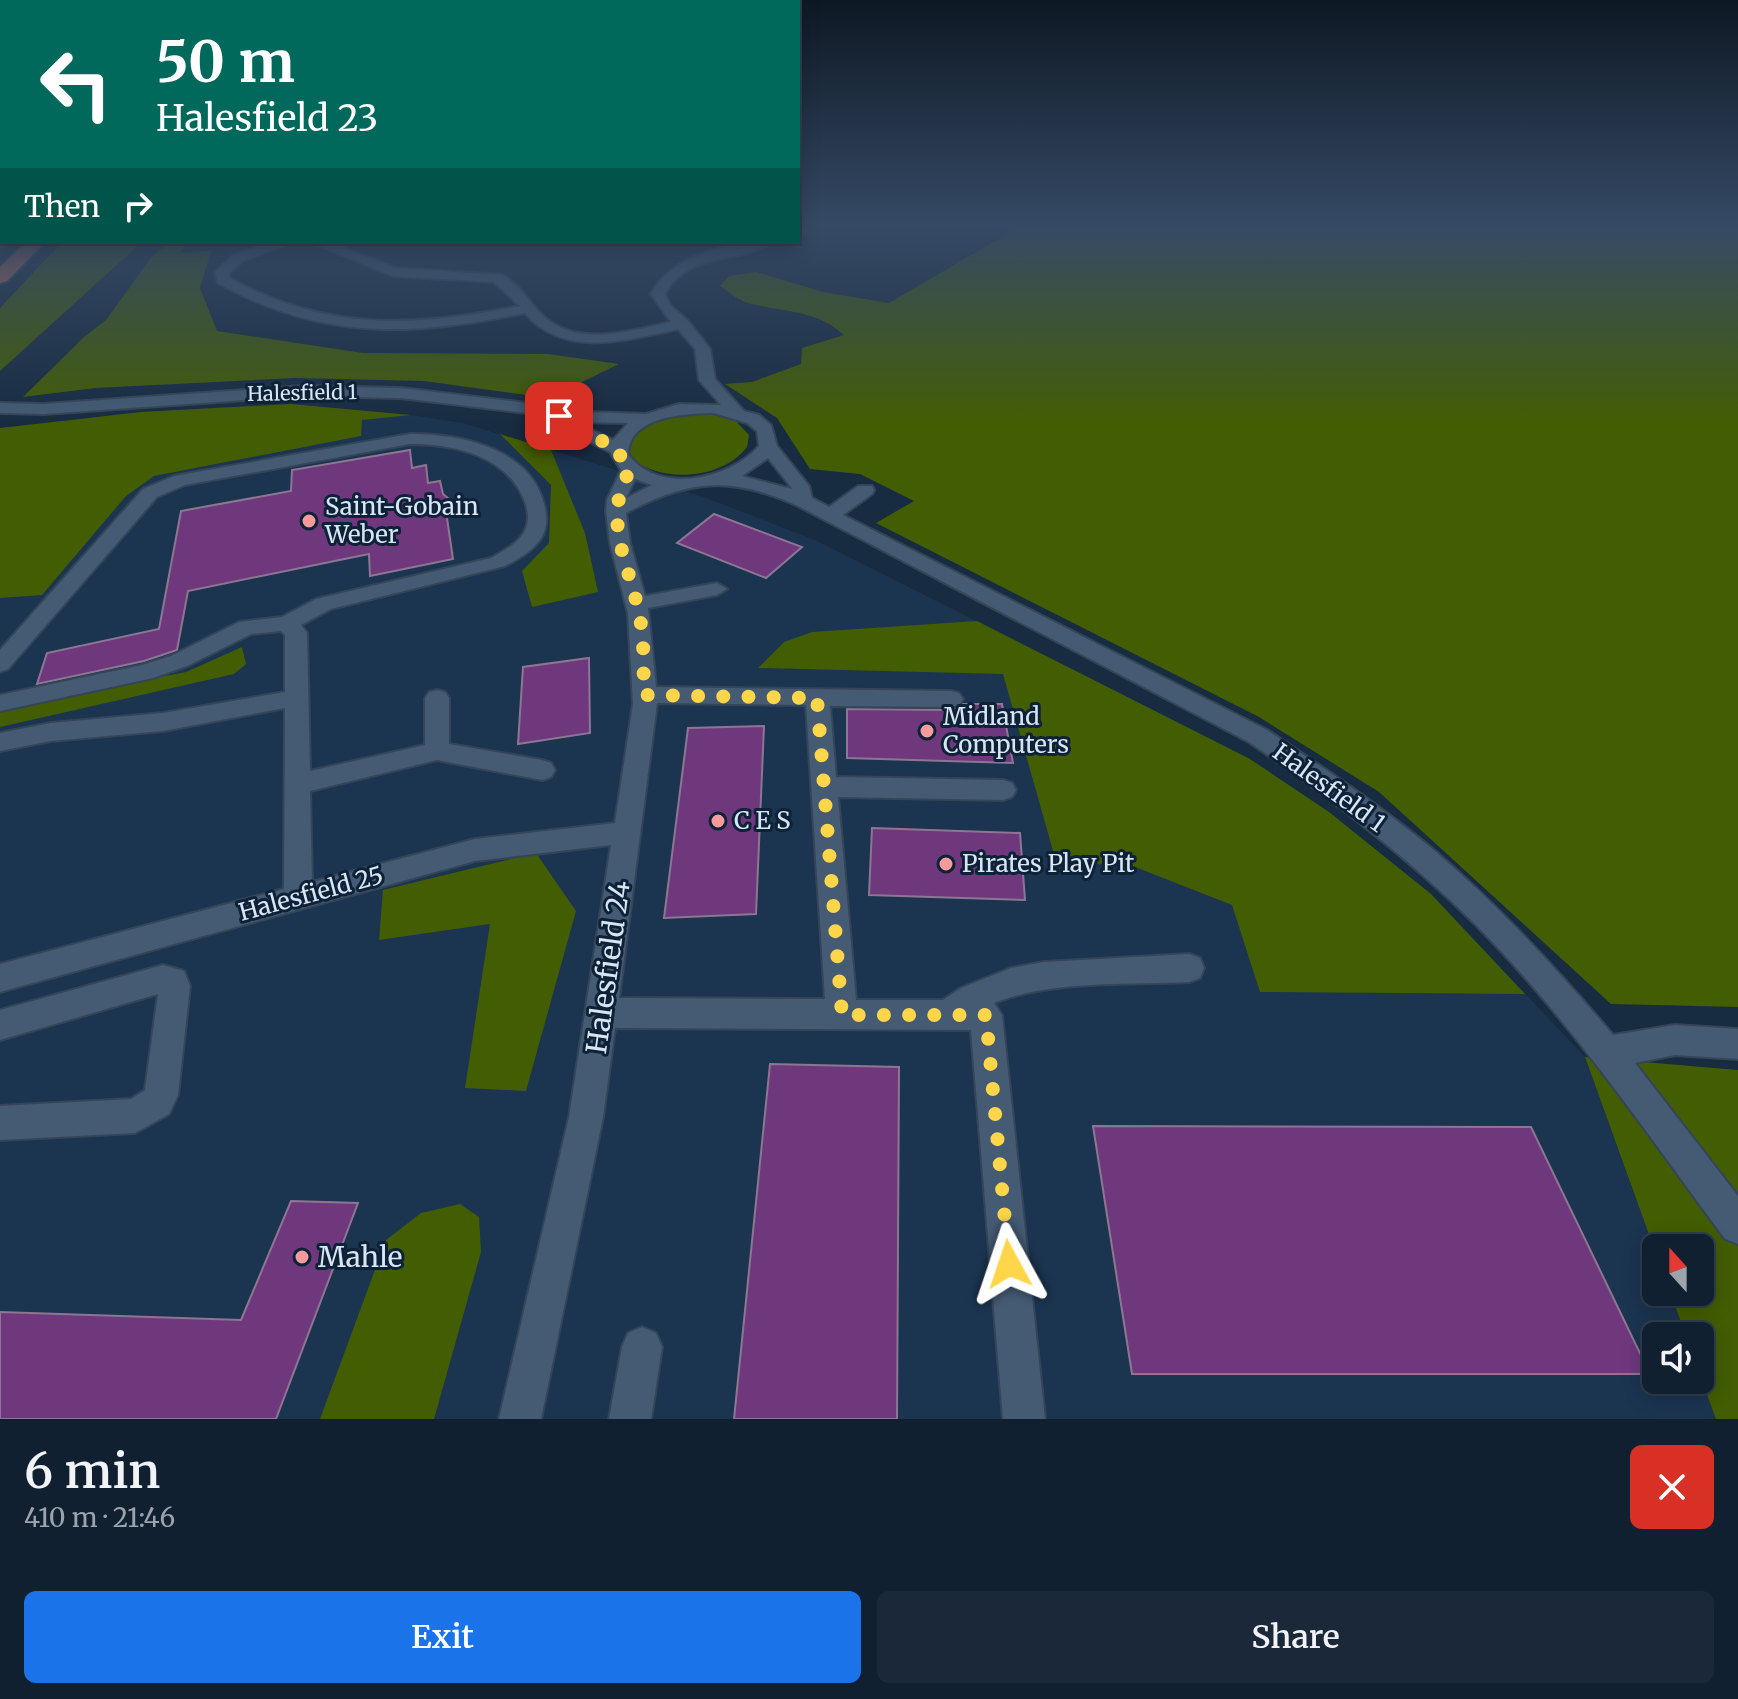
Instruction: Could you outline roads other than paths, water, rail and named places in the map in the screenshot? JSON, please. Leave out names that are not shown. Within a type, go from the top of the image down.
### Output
[{"type":"street","points":[[251,293],[288,311],[368,326],[439,325],[528,308]]},
{"type":"street","points":[[516,293],[549,328],[574,336],[630,335],[683,324]]},
{"type":"street","points":[[659,293],[666,309],[703,349],[708,365],[697,386],[668,412]]},
{"type":"street","points":[[697,386],[736,411]]},
{"type":"street","name":"Halesfield 1","points":[[0,416],[44,409],[303,391],[401,393],[514,406],[559,416],[647,419]]},
{"type":"street","name":"Halesfield 1","points":[[559,416],[567,424],[619,449],[627,433],[647,419],[668,412],[703,407],[736,411],[765,429],[768,447],[800,486],[803,498]]},
{"type":"street","name":"Halesfield 1","points":[[0,408],[44,409]]},
{"type":"street","points":[[0,664],[150,493],[190,478],[410,439],[437,439],[496,457],[527,483],[539,515],[535,533],[521,550],[498,562],[324,604],[286,624],[247,627],[179,661],[145,672],[0,703]]},
{"type":"street","name":"Halesfield 1","points":[[722,479],[752,465],[768,447]]},
{"type":"street","points":[[619,449],[621,460],[630,470]]},
{"type":"street","name":"Halesfield 1","points":[[630,470],[655,480],[676,483],[722,479],[756,484],[803,498],[830,516],[1258,736],[1320,779],[1447,879],[1527,961],[1607,1052],[1738,1226]]},
{"type":"street","name":"Halesfield 24","points":[[520,1419],[586,1117],[644,695],[639,614],[620,543],[616,511],[616,500],[630,470]]},
{"type":"street","points":[[616,511],[676,483]]},
{"type":"street","points":[[830,516],[865,490]]},
{"type":"street","points":[[636,604],[717,589]]},
{"type":"street","points":[[286,624],[296,633],[298,897]]},
{"type":"street","points":[[644,695],[951,699]]},
{"type":"street","points":[[0,742],[51,732],[201,716],[296,698]]},
{"type":"street","points":[[437,698],[437,751]]},
{"type":"street","points":[[817,698],[842,1015]]},
{"type":"street","points":[[297,784],[437,751],[542,770]]},
{"type":"street","points":[[824,787],[1003,790]]},
{"type":"street","name":"Halesfield 25","points":[[0,978],[475,850],[627,832]]},
{"type":"street","points":[[948,1015],[972,998],[1011,982],[1044,976],[1189,968]]},
{"type":"street","points":[[0,1025],[163,979],[173,981],[175,986],[161,1095],[157,1102],[135,1116],[0,1123]]},
{"type":"street","points":[[601,1013],[986,1015],[1024,1419]]},
{"type":"street","points":[[1607,1052],[1675,1040],[1738,1044]]},
{"type":"street","points":[[630,1419],[642,1347]]},
{"type":"place","name":"Saint-Gobain Weber","points":[[309,521]]},
{"type":"place","name":"Midland Computers","points":[[927,731]]},
{"type":"place","name":"C E S","points":[[718,821]]},
{"type":"place","name":"Pirates Play Pit","points":[[946,864]]},
{"type":"place","name":"Mahle","points":[[302,1257]]}]
